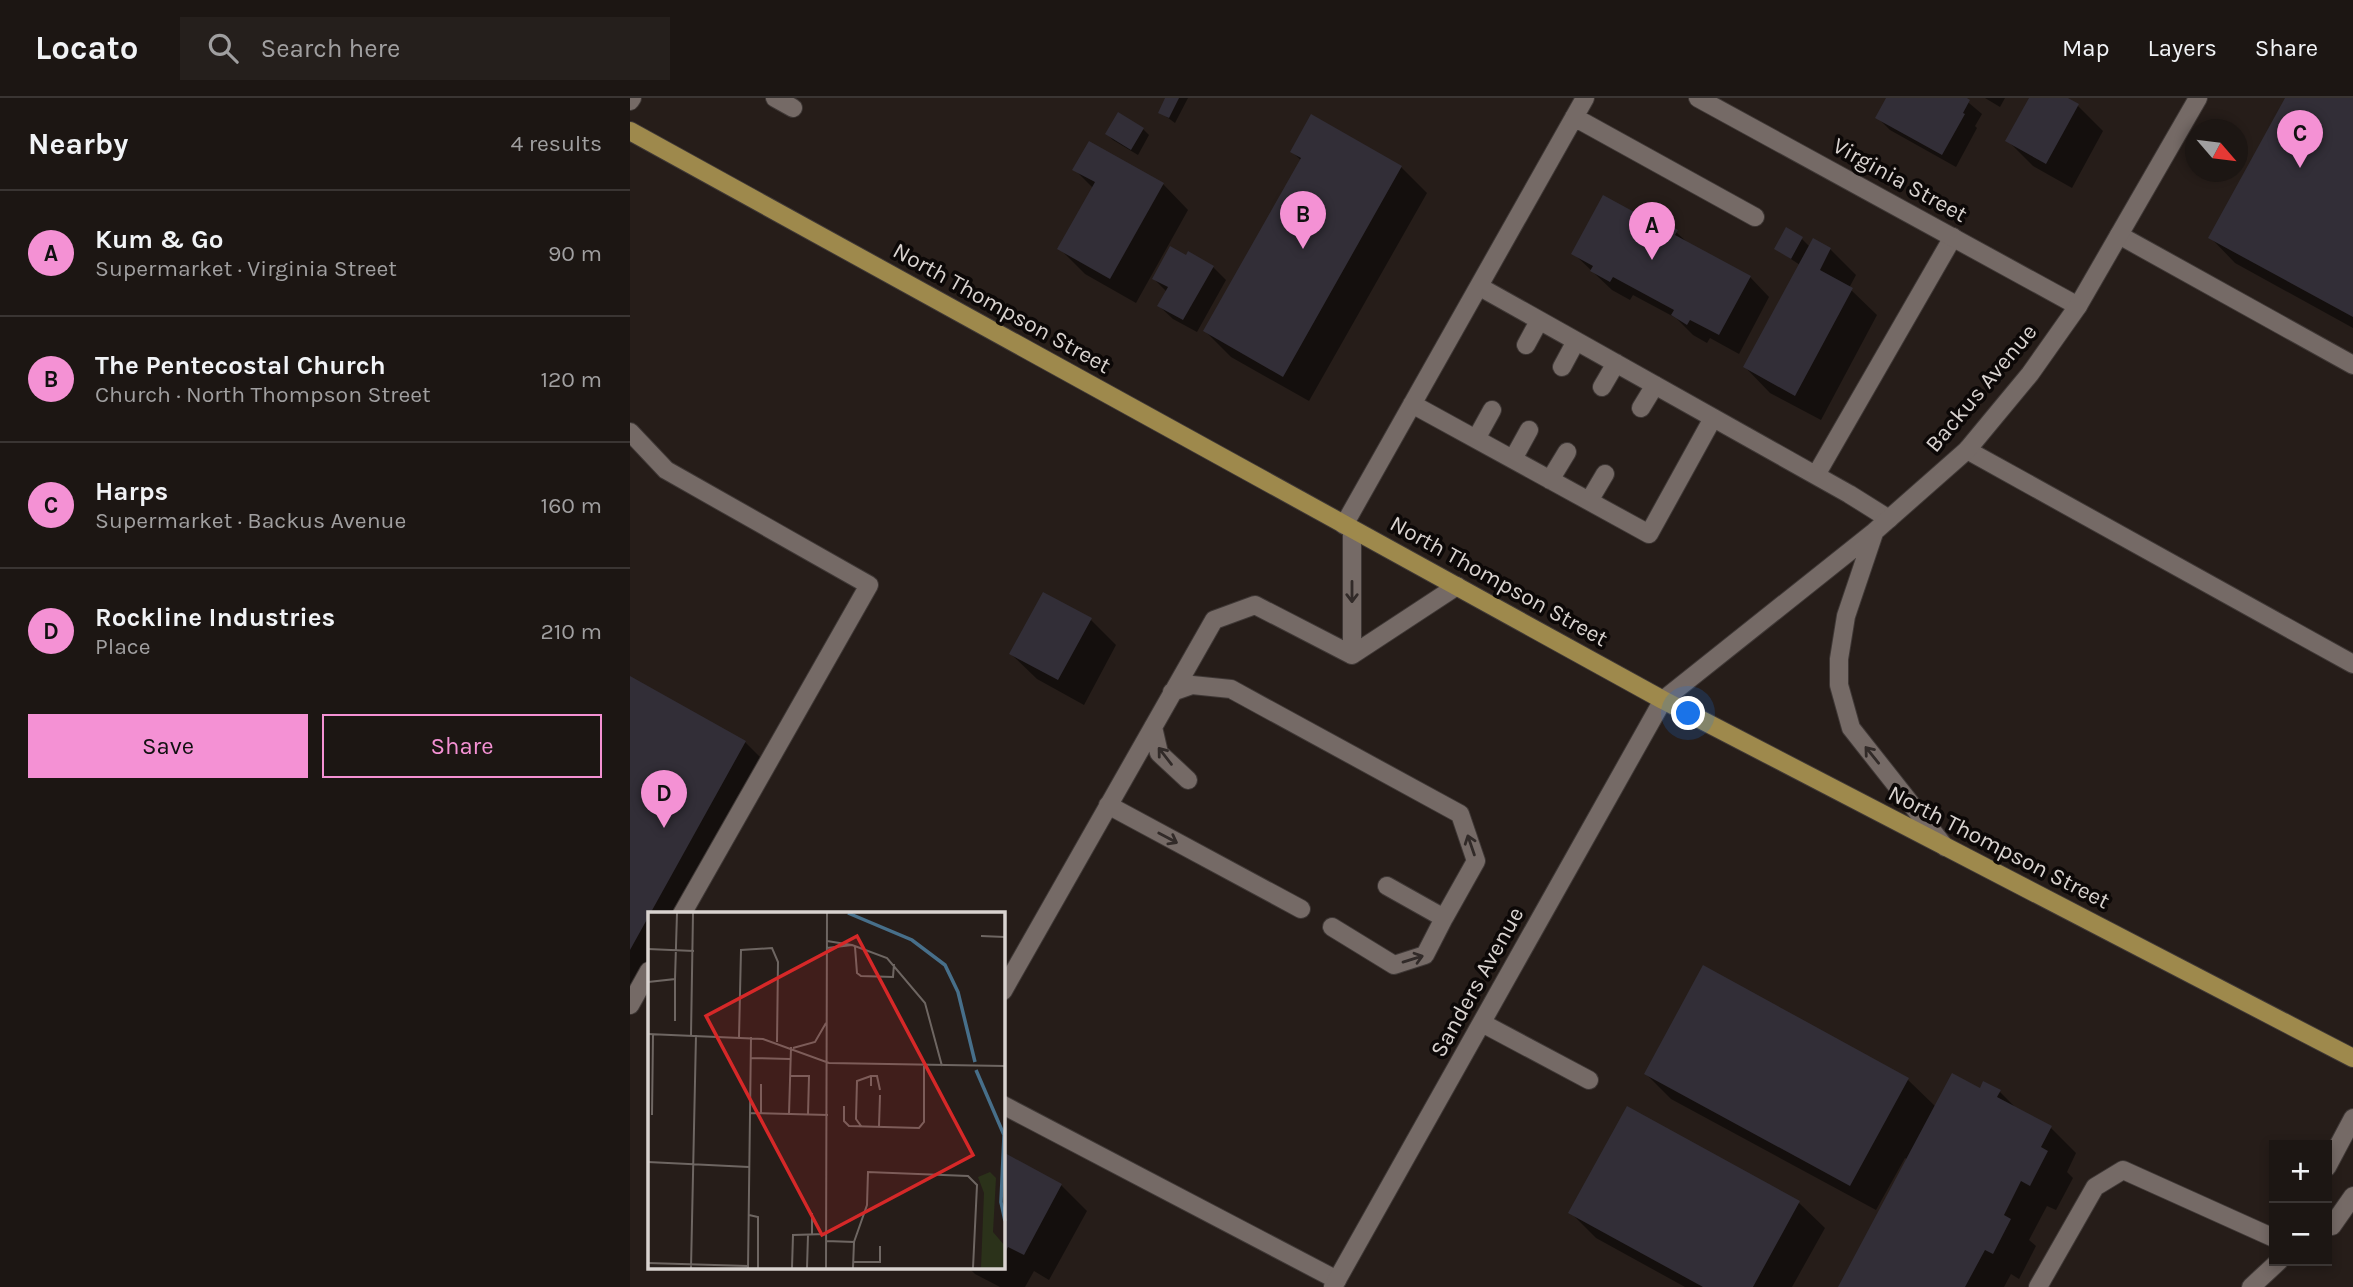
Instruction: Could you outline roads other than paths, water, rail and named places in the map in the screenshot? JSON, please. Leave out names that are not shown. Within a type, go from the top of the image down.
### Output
[{"type":"main road","name":"North Thompson Street","points":[[630,131],[1663,700],[2353,1058]]},
{"type":"street","points":[[775,98],[793,108]]},
{"type":"street","points":[[1352,655],[1348,527],[1412,404],[1585,98]]},
{"type":"street","name":"Virginia Street","points":[[1698,98],[2078,306]]},
{"type":"street","name":"Backus Avenue","points":[[1663,700],[1874,532],[1966,450],[2030,374],[2078,306],[2198,98]]},
{"type":"street","points":[[1574,117],[1755,217]]},
{"type":"street","points":[[2119,235],[2353,365]]},
{"type":"street","points":[[1816,475],[1953,237]]},
{"type":"street","points":[[1480,287],[1816,475],[1889,519]]},
{"type":"street","points":[[1526,345],[1539,321]]},
{"type":"street","points":[[1562,367],[1576,341]]},
{"type":"street","points":[[1602,387],[1616,363]]},
{"type":"street","points":[[1641,408],[1655,385]]},
{"type":"street","points":[[1412,404],[1649,534],[1713,418]]},
{"type":"street","points":[[1476,439],[1492,410]]},
{"type":"street","points":[[1513,459],[1529,430]]},
{"type":"street","points":[[630,432],[666,470],[869,585],[683,912]]},
{"type":"street","points":[[1966,450],[2353,664]]},
{"type":"street","points":[[1550,480],[1567,452]]},
{"type":"street","points":[[1589,501],[1605,474]]},
{"type":"street","points":[[1874,532],[1846,616],[1839,659],[1839,685],[1851,728],[1945,847]]},
{"type":"street","points":[[1352,655],[1457,586]]},
{"type":"street","points":[[1004,989],[1214,620],[1255,604],[1352,655]]},
{"type":"street","points":[[1172,692],[1192,685],[1231,689],[1460,814],[1476,861],[1425,955],[1394,965],[1332,927]]},
{"type":"street","name":"Sanders Avenue","points":[[1335,1283],[1663,700]]},
{"type":"street","points":[[1153,727],[1160,752],[1188,780]]},
{"type":"street","points":[[1108,805],[1301,909]]},
{"type":"street","points":[[1387,886],[1444,918]]},
{"type":"street","points":[[630,1005],[648,973]]},
{"type":"street","points":[[1482,1023],[1588,1080]]},
{"type":"street","points":[[1004,1106],[1335,1283]]},
{"type":"street","points":[[2332,1158],[2353,1118]]},
{"type":"street","points":[[2038,1287],[2095,1187],[2123,1170],[2269,1236]]},
{"type":"street","points":[[2332,1226],[2353,1196]]},
{"type":"street","points":[[2251,1287],[2273,1266]]},
{"type":"place","name":"Harps","points":[[2300,168]]},
{"type":"place","name":"The Pentecostal Church","points":[[1303,249]]},
{"type":"place","name":"Kum & Go","points":[[1652,260]]},
{"type":"place","name":"Rockline Industries","points":[[664,828]]}]
